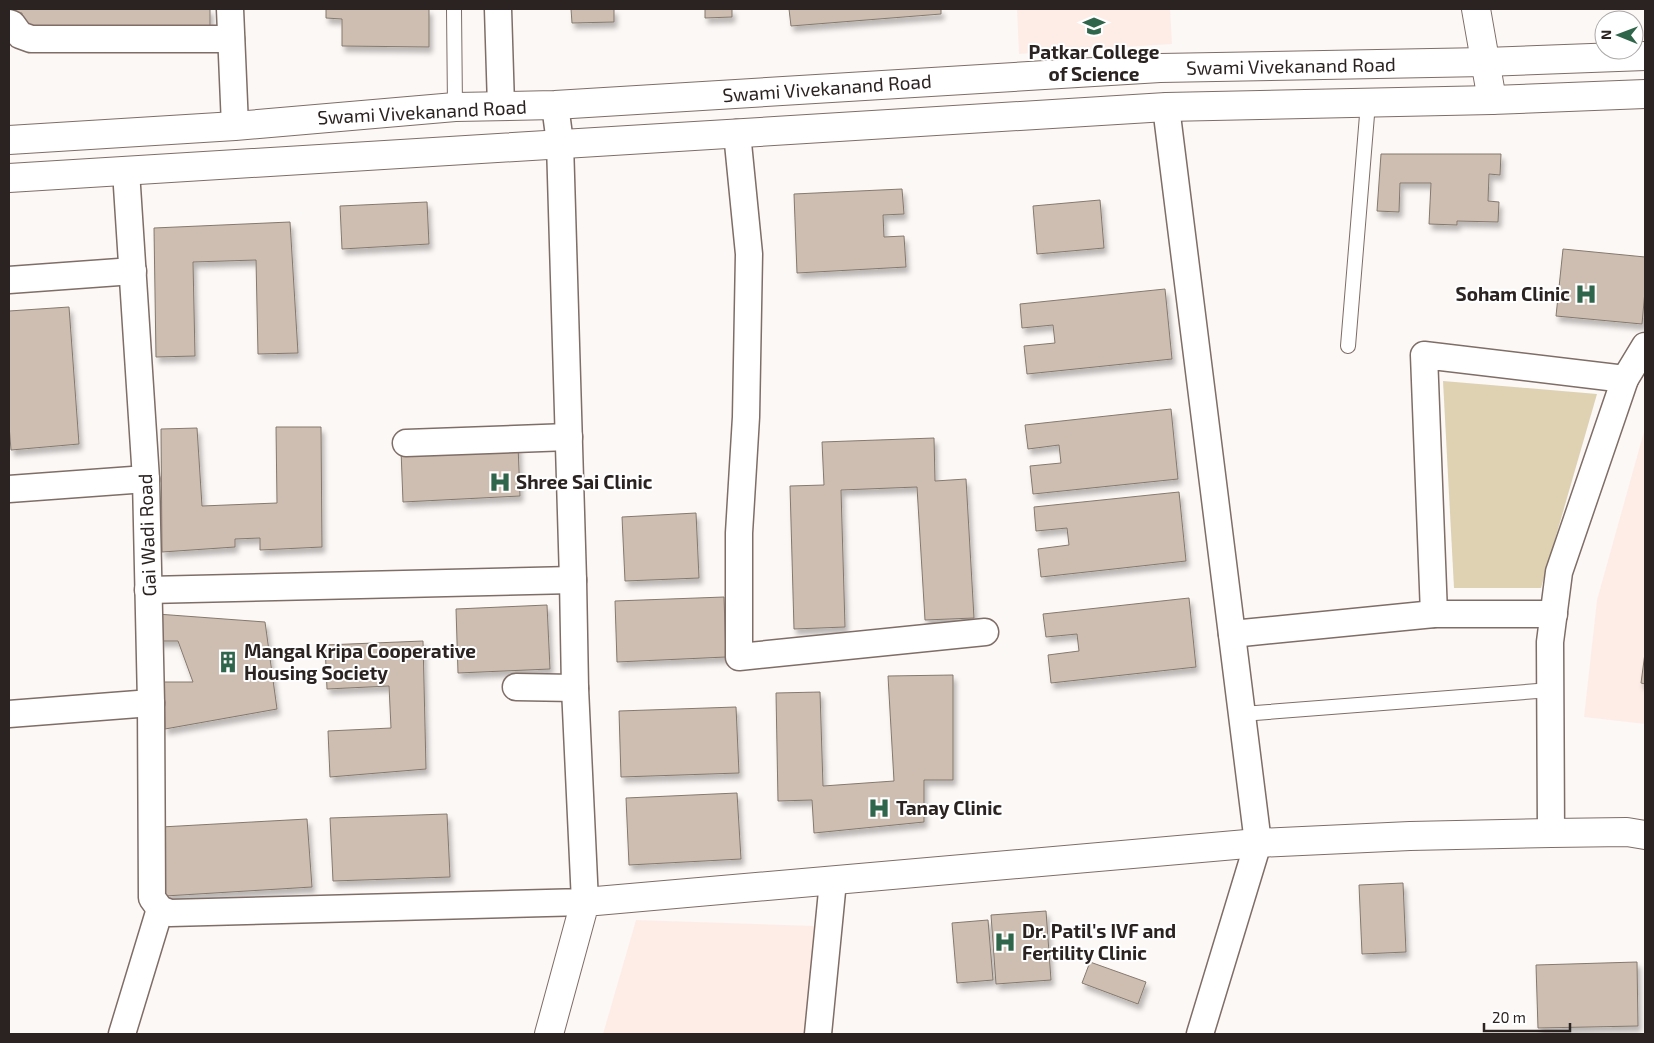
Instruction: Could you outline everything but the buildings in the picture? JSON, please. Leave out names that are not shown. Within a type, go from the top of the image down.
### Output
[{"type":"main road","points":[[1476,9],[1492,100]]},
{"type":"main road","name":"Swami Vivekanand Road","points":[[9,140],[235,126],[454,106],[555,105],[1160,68],[1485,62],[1645,56]]},
{"type":"main road","name":"Swami Vivekanand Road","points":[[9,178],[1166,107],[1492,100],[1645,94]]},
{"type":"main road","points":[[549,1034],[585,902],[1258,843],[1410,836],[1551,833],[1627,832],[1645,835]]},
{"type":"street","points":[[230,9],[235,126]]},
{"type":"street","points":[[498,9],[501,106]]},
{"type":"street","points":[[9,23],[12,24],[20,35],[32,39],[231,39]]},
{"type":"street","points":[[156,904],[170,913],[585,902],[575,688],[560,143],[555,105]]},
{"type":"street","points":[[1166,107],[1258,843],[1200,1034]]},
{"type":"street","points":[[737,133],[749,254],[746,417],[739,533],[739,658],[985,632]]},
{"type":"street","name":"Gai Wadi Road","points":[[122,1034],[156,904],[146,479],[126,171]]},
{"type":"street","points":[[9,280],[132,271]]},
{"type":"street","points":[[1551,833],[1550,642],[1559,572],[1625,379],[1645,346]]},
{"type":"street","points":[[1434,614],[1424,355],[1625,379]]},
{"type":"street","points":[[406,443],[569,437]]},
{"type":"street","points":[[9,489],[146,479]]},
{"type":"street","points":[[148,590],[573,580]]},
{"type":"street","points":[[1232,634],[1434,614],[1554,614]]},
{"type":"street","points":[[516,687],[575,688]]},
{"type":"street","points":[[9,714],[151,703]]},
{"type":"street","points":[[818,1034],[833,880]]},
{"type":"lane","points":[[454,9],[454,106]]},
{"type":"lane","points":[[1348,346],[1368,103]]},
{"type":"lane","points":[[1242,714],[1550,690]]},
{"type":"shaded area","name":"Patkar College of Science","points":[[1017,9],[1170,9],[1172,44],[1019,54]]},
{"type":"shaded area","points":[[1443,381],[1597,394],[1541,588],[1454,588]]},
{"type":"shaded area","points":[[1645,428],[1645,724],[1584,717],[1597,600]]},
{"type":"shaded area","points":[[636,920],[815,926],[804,1034],[603,1034]]},
{"type":"place","name":"Patkar College of Science","points":[[1094,26]]},
{"type":"place","name":"Soham Clinic","points":[[1586,294]]},
{"type":"place","name":"Shree Sai Clinic","points":[[500,482]]},
{"type":"place","name":"Mangal Kripa Cooperative Housing Society","points":[[228,662]]},
{"type":"place","name":"Tanay Clinic","points":[[879,808]]},
{"type":"place","name":"Dr. Patil's IVF and Fertility Clinic","points":[[1005,942]]}]
